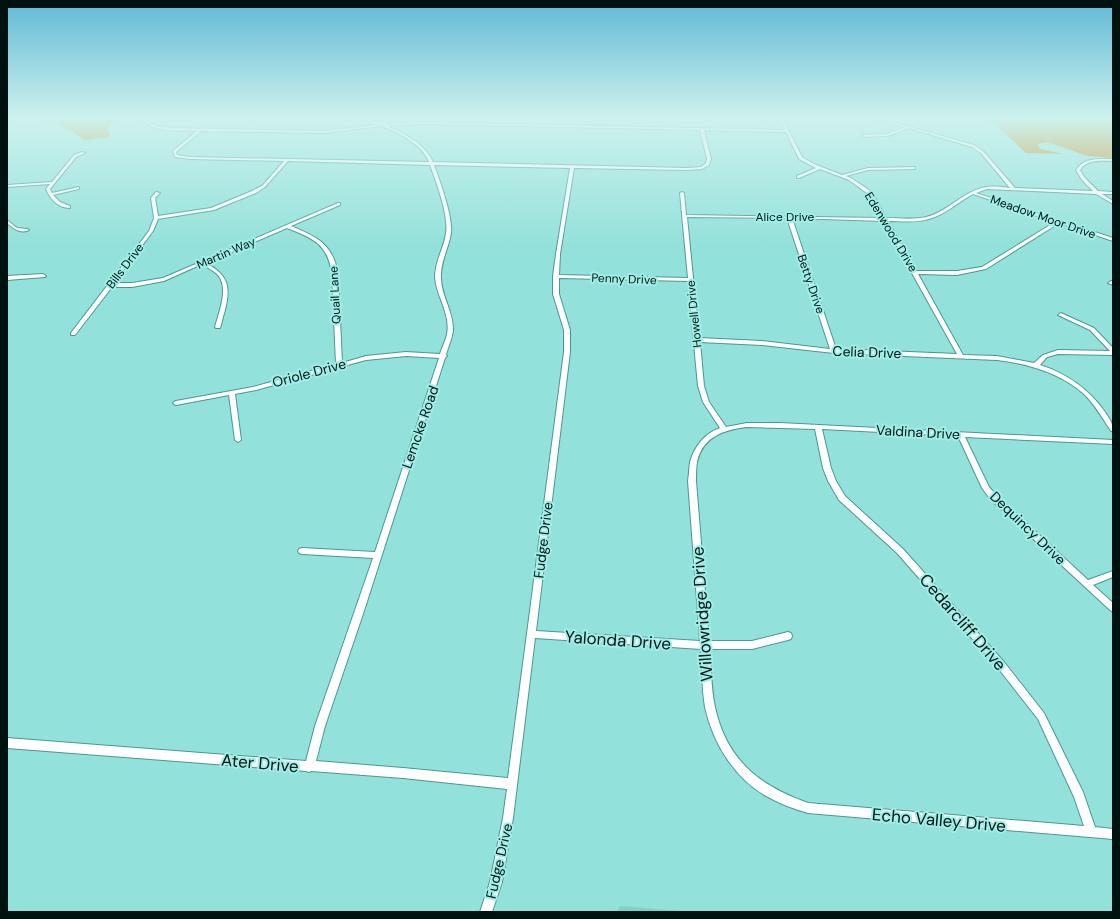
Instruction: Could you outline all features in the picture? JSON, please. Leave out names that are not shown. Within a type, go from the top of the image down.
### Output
[{"type":"street","points":[[68,207],[60,205],[48,189],[70,162]]},
{"type":"street","points":[[158,193],[153,198],[156,218],[212,209],[254,192],[264,186],[284,162]]},
{"type":"street","points":[[354,162],[687,169],[703,168],[708,162]]},
{"type":"street","name":"Edenwood Drive","points":[[807,162],[842,176],[867,190],[960,356]]},
{"type":"street","points":[[991,162],[1013,188]]},
{"type":"street","points":[[1091,162],[1078,168],[1079,172],[1097,192],[1105,199],[1113,203]]},
{"type":"street","name":"Lemcke Road","points":[[308,767],[320,726],[444,356],[450,334],[449,313],[438,284],[438,274],[448,239],[449,226],[444,203],[431,164]]},
{"type":"street","name":"Fudge Drive","points":[[486,912],[496,882],[513,784],[567,352],[567,330],[556,294],[556,276],[558,254],[572,167]]},
{"type":"street","points":[[798,177],[819,168]]},
{"type":"street","points":[[842,176],[868,169],[914,168]]},
{"type":"street","points":[[7,186],[52,183]]},
{"type":"street","points":[[51,194],[78,188]]},
{"type":"street","name":"Alice Drive","points":[[684,216],[789,217],[916,221],[929,219],[973,193],[987,188],[1113,193]]},
{"type":"street","name":"Howell Drive","points":[[682,193],[701,386],[713,414],[724,429]]},
{"type":"street","name":"Meadow Moor Drive","points":[[973,193],[1113,240]]},
{"type":"street","name":"Martin Way","points":[[110,285],[126,286],[150,283],[170,277],[338,204]]},
{"type":"street","name":"Betty Drive","points":[[789,217],[834,351]]},
{"type":"street","name":"Bills Drive","points":[[73,334],[151,231],[156,218]]},
{"type":"street","points":[[7,221],[16,228],[27,230]]},
{"type":"street","points":[[914,272],[956,273],[984,268],[1058,222]]},
{"type":"street","name":"Quail Lane","points":[[287,226],[316,240],[326,248],[332,257],[335,274],[339,365]]},
{"type":"street","points":[[203,263],[218,271],[225,282],[218,327]]},
{"type":"street","points":[[7,278],[43,276]]},
{"type":"street","name":"Penny Drive","points":[[556,276],[691,280]]},
{"type":"street","points":[[1061,315],[1092,329],[1113,352]]},
{"type":"street","name":"Celia Drive","points":[[697,340],[762,343],[834,351],[1006,358],[1036,365],[1062,377],[1083,390],[1094,402],[1113,429]]},
{"type":"street","points":[[1036,365],[1045,356],[1058,352],[1113,352]]},
{"type":"street","name":"Oriole Drive","points":[[176,403],[232,394],[366,358],[417,354],[444,356]]},
{"type":"street","points":[[232,394],[238,440]]},
{"type":"street","name":"Valdina Drive","points":[[724,429],[741,426],[768,425],[1113,442]]},
{"type":"street","name":"Cedarcliff Drive","points":[[818,427],[827,468],[838,493],[924,577],[1001,665],[1040,716],[1079,796],[1091,832]]},
{"type":"street","name":"Willowridge Drive","points":[[724,429],[713,434],[701,445],[695,456],[692,468],[693,500],[710,706],[713,721],[720,741],[732,760],[745,774],[769,792]]},
{"type":"street","name":"Dequincy Drive","points":[[960,434],[981,477],[994,498],[1113,608]]},
{"type":"street","points":[[302,551],[377,555]]},
{"type":"street","points":[[1086,584],[1113,574]]},
{"type":"street","name":"Yalonda Drive","points":[[531,634],[705,645],[752,645],[788,636]]},
{"type":"street","name":"Ater Drive","points":[[7,743],[403,773],[513,784]]},
{"type":"street","name":"Echo Valley Drive","points":[[769,792],[797,805],[819,810],[1113,834]]},
{"type":"shaded area","points":[[620,906],[694,912],[617,912]]}]
